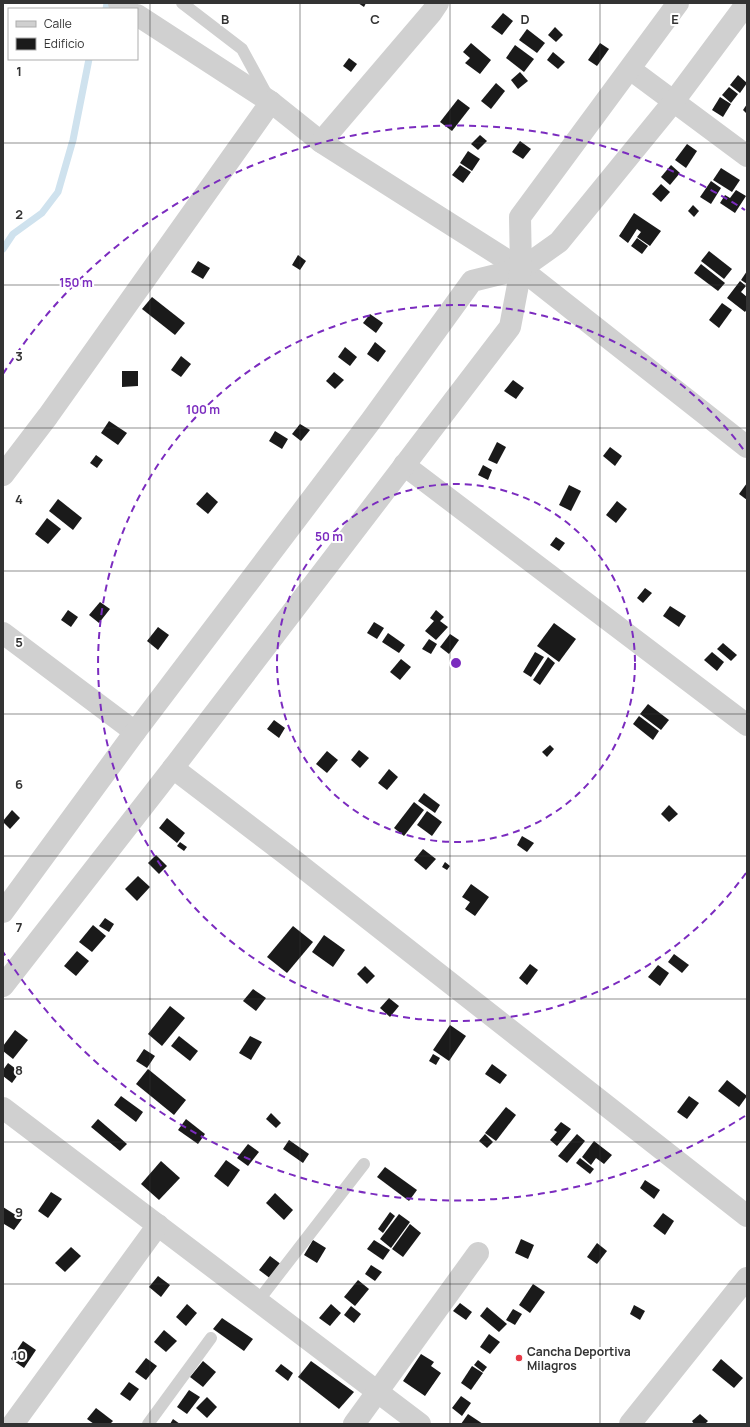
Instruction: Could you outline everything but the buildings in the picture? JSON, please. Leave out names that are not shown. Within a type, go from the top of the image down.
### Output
[{"type":"street","points":[[321,142],[432,12],[438,3]]},
{"type":"street","points":[[3,986],[173,768],[510,327],[521,269],[520,217],[678,3]]},
{"type":"street","points":[[3,912],[135,732],[370,422],[472,281],[521,269],[559,242],[674,101],[746,3]]},
{"type":"street","points":[[138,16],[271,102],[321,142],[521,269],[747,447]]},
{"type":"street","points":[[630,69],[747,156]]},
{"type":"street","points":[[3,475],[48,416],[271,102]]},
{"type":"street","points":[[404,465],[747,725]]},
{"type":"street","points":[[3,633],[135,732]]},
{"type":"street","points":[[173,768],[287,855],[747,1216]]},
{"type":"street","points":[[3,1108],[420,1424]]},
{"type":"street","points":[[13,1424],[158,1225]]},
{"type":"street","points":[[354,1424],[478,1253]]},
{"type":"street","points":[[630,1424],[747,1278]]},
{"type":"lane","points":[[182,3],[242,49],[271,102]]},
{"type":"lane","points":[[258,1301],[364,1164]]},
{"type":"lane","points":[[148,1424],[211,1338]]},
{"type":"waterway","points":[[106,8],[107,3]]},
{"type":"waterway","points":[[3,249],[13,234],[42,213],[58,192],[73,140],[89,60]]},
{"type":"place","name":"Cancha Deportiva Milagros","points":[[519,1358]]}]
